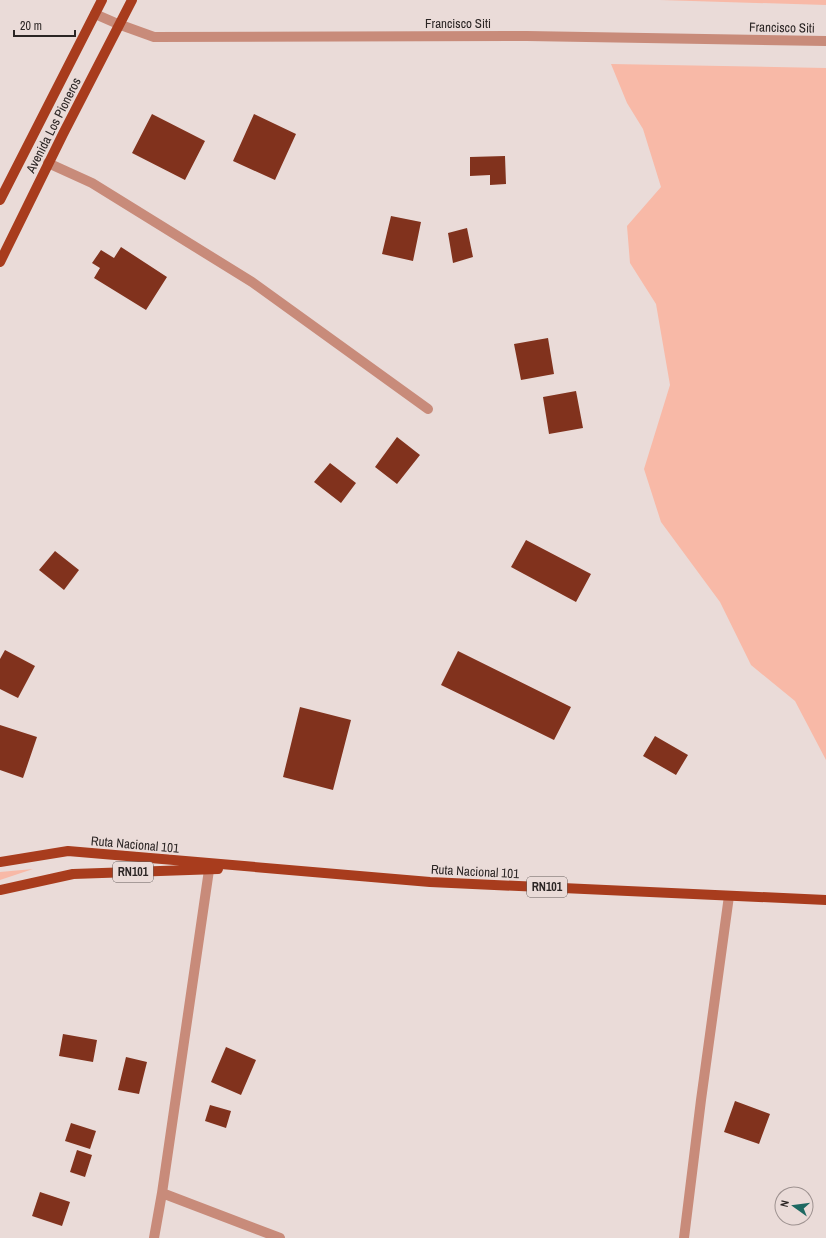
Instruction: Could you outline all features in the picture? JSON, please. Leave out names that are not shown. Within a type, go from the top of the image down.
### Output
[{"type":"main road","name":"Avenida Los Pioneros","points":[[0,200],[102,0]]},
{"type":"main road","name":"Avenida Los Pioneros","points":[[0,262],[118,24],[132,0]]},
{"type":"main road","name":"Ruta Nacional 101","points":[[0,862],[68,851],[430,882],[826,900]]},
{"type":"main road","name":"Ruta Nacional 101","points":[[0,890],[73,874],[268,868]]},
{"type":"street","name":"Francisco Siti","points":[[94,14],[154,37],[527,36],[826,41]]},
{"type":"street","points":[[48,163],[92,183],[252,282],[428,409]]},
{"type":"street","points":[[154,1238],[209,870]]},
{"type":"street","points":[[684,1238],[702,1092],[730,896]]},
{"type":"street","points":[[162,1192],[280,1238]]},
{"type":"shaded area","points":[[660,0],[826,0],[826,5]]},
{"type":"shaded area","points":[[611,64],[826,68],[826,760],[795,701],[751,665],[720,602],[661,522],[644,469],[670,385],[656,304],[630,263],[627,226],[661,187],[643,129],[627,103]]},
{"type":"shaded area","points":[[33,869],[0,880],[0,872]]},
{"type":"building","points":[[152,114],[205,141],[185,180],[132,153]]},
{"type":"building","points":[[254,114],[296,134],[275,180],[233,161]]},
{"type":"building","points":[[505,156],[506,184],[490,185],[490,175],[470,176],[470,157]]},
{"type":"building","points":[[391,216],[421,222],[413,261],[382,254]]},
{"type":"building","points":[[467,228],[473,257],[453,263],[448,233]]},
{"type":"building","points":[[121,247],[167,277],[146,310],[94,278],[100,268],[92,263],[101,250],[114,258]]},
{"type":"building","points":[[548,338],[554,374],[521,380],[514,344]]},
{"type":"building","points":[[576,391],[583,428],[549,434],[543,397]]},
{"type":"building","points":[[397,437],[420,455],[397,484],[375,467]]},
{"type":"building","points":[[330,463],[356,483],[341,503],[314,482]]},
{"type":"building","points":[[526,540],[591,574],[576,602],[511,567]]},
{"type":"building","points":[[55,551],[79,570],[64,590],[39,570]]},
{"type":"building","points":[[5,650],[35,666],[18,698],[0,689],[0,659]]},
{"type":"building","points":[[458,651],[571,707],[554,740],[441,685]]},
{"type":"building","points":[[300,707],[351,720],[333,790],[283,777]]},
{"type":"building","points":[[0,725],[37,737],[23,778],[0,770]]},
{"type":"building","points":[[655,736],[688,755],[676,775],[643,756]]},
{"type":"building","points":[[63,1034],[97,1040],[93,1062],[59,1056]]},
{"type":"building","points":[[226,1047],[256,1060],[241,1095],[211,1082]]},
{"type":"building","points":[[126,1057],[147,1062],[139,1094],[118,1090]]},
{"type":"building","points":[[735,1101],[770,1114],[759,1144],[724,1132]]},
{"type":"building","points":[[210,1105],[231,1111],[226,1128],[205,1121]]},
{"type":"building","points":[[71,1123],[96,1131],[90,1149],[65,1141]]},
{"type":"building","points":[[77,1150],[92,1155],[85,1177],[70,1172]]},
{"type":"building","points":[[40,1192],[70,1202],[62,1226],[32,1216]]}]
